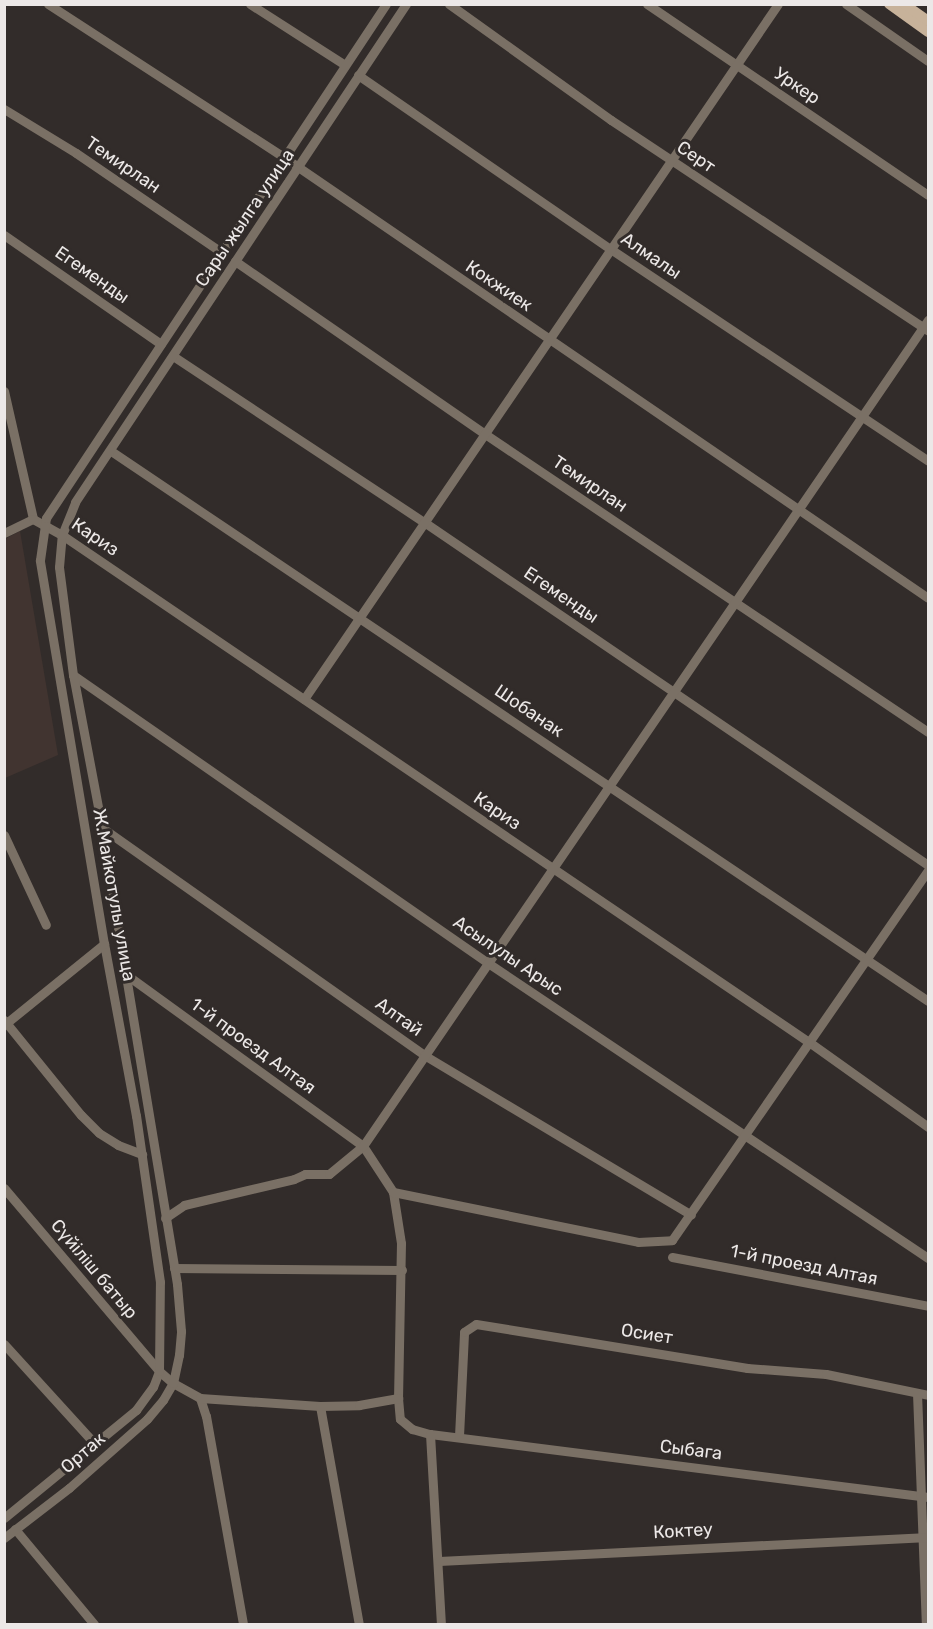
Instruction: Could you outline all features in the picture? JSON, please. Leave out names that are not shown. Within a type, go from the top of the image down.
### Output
[{"type":"main road","points":[[889,4],[928,32]]},
{"type":"main road","points":[[904,4],[928,21]]},
{"type":"street","name":"Кокжиек","points":[[48,4],[285,158],[928,598]]},
{"type":"street","points":[[250,4],[345,65]]},
{"type":"street","name":"Сары жылга улица","points":[[97,440],[386,4]]},
{"type":"street","name":"Сары жылга улица","points":[[111,451],[406,4]]},
{"type":"street","name":"Серт","points":[[449,4],[672,161],[927,326]]},
{"type":"street","name":"Уркер","points":[[647,4],[928,195]]},
{"type":"street","points":[[304,699],[778,4]]},
{"type":"street","points":[[846,4],[928,61]]},
{"type":"street","name":"Алмалы","points":[[358,75],[612,250],[928,461]]},
{"type":"street","name":"Темирлан","points":[[4,110],[76,153],[221,252]]},
{"type":"street","name":"Егеменды","points":[[4,235],[161,344]]},
{"type":"street","name":"Темирлан","points":[[235,261],[485,434],[928,732]]},
{"type":"street","points":[[165,1218],[184,1205],[294,1179],[305,1174],[329,1174],[363,1146],[862,417],[927,326]]},
{"type":"street","name":"Егеменды","points":[[173,356],[424,522],[928,865]]},
{"type":"street","points":[[4,391],[33,519],[4,533]]},
{"type":"street","name":"Ж.Майкотулы улица","points":[[97,440],[46,519],[40,560],[104,944],[142,1154],[160,1282],[159,1371]]},
{"type":"street","name":"Ж.Майкотулы улица","points":[[111,451],[75,502],[62,535],[59,567],[73,675],[101,827],[174,1268],[181,1331],[173,1383]]},
{"type":"street","name":"Шобанак","points":[[111,451],[928,1001]]},
{"type":"street","name":"Кариз","points":[[33,519],[62,535],[304,699],[808,1042],[928,1127]]},
{"type":"street","name":"Асылулы Арыс","points":[[73,675],[488,963],[928,1258]]},
{"type":"street","name":"Алтай","points":[[101,827],[424,1055],[691,1215]]},
{"type":"street","points":[[4,835],[46,925]]},
{"type":"street","points":[[393,1192],[638,1242],[672,1240],[928,870]]},
{"type":"street","points":[[104,944],[5,1023],[93,1127],[118,1145],[142,1154]]},
{"type":"street","name":"1-й проезд Алтая","points":[[124,973],[363,1146]]},
{"type":"street","points":[[123,1042],[136,1040]]},
{"type":"street","points":[[363,1146],[393,1192],[402,1244],[398,1398],[400,1419],[412,1429],[430,1434],[441,1624]]},
{"type":"street","name":"Сүйіліш батыр","points":[[4,1188],[159,1371],[173,1383],[200,1398]]},
{"type":"street","name":"1-й проезд Алтая","points":[[672,1257],[928,1306]]},
{"type":"street","points":[[174,1268],[402,1270]]},
{"type":"street","name":"Осиет","points":[[459,1436],[464,1332],[476,1324],[747,1368],[826,1374],[928,1395]]},
{"type":"street","points":[[4,1344],[95,1444]]},
{"type":"street","name":"Ортак","points":[[7,1512],[136,1410],[153,1387],[159,1371]]},
{"type":"street","name":"Ортак","points":[[4,1538],[69,1488],[147,1419],[163,1400],[173,1383]]},
{"type":"street","points":[[917,1393],[926,1537],[926,1624]]},
{"type":"street","points":[[243,1624],[206,1416],[200,1398],[320,1406],[359,1405],[398,1398]]},
{"type":"street","points":[[320,1406],[359,1624]]},
{"type":"street","name":"Сыбага","points":[[430,1434],[924,1497]]},
{"type":"street","points":[[15,1529],[94,1624]]},
{"type":"street","name":"Коктеу","points":[[439,1561],[926,1537]]},
{"type":"shaded area","points":[[20,531],[58,755],[5,778],[5,539]]}]
